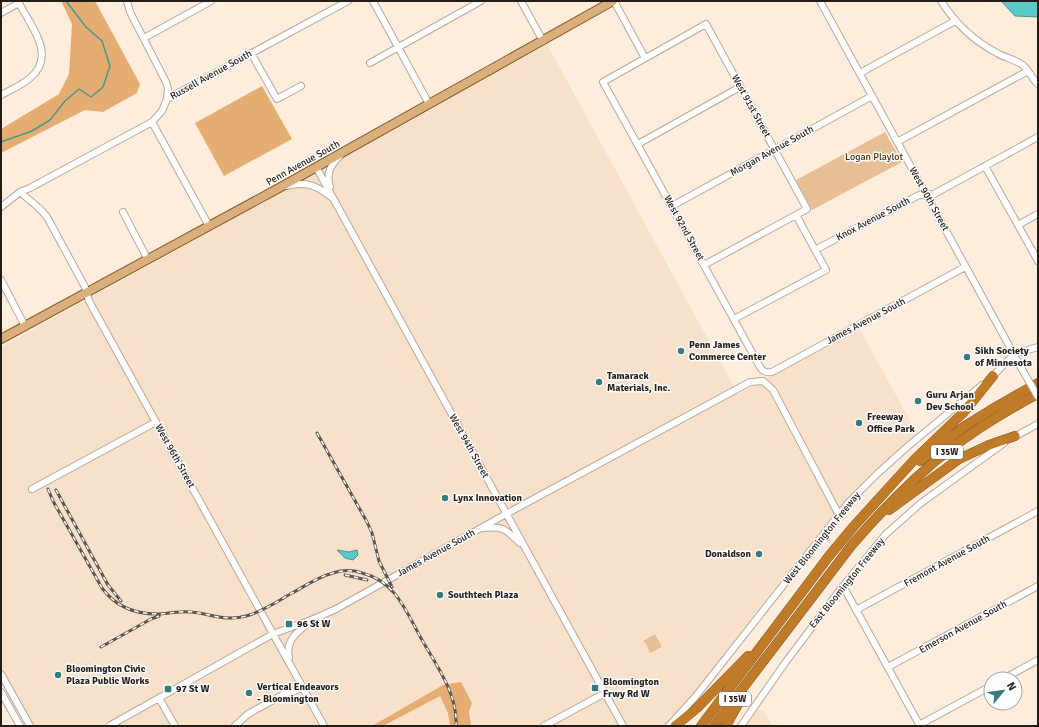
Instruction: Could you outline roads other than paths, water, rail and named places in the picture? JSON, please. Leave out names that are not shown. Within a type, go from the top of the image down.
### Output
[{"type":"highway","points":[[883,494],[914,460],[964,411],[993,376]]},
{"type":"highway","name":"I 35W","points":[[701,726],[828,556],[883,494],[942,442],[994,408],[1038,383]]},
{"type":"highway","name":"I 35W","points":[[714,726],[846,551],[897,495],[950,449],[988,422],[1038,394]]},
{"type":"highway","points":[[868,526],[926,482],[959,460],[989,445],[1016,436]]},
{"type":"highway","points":[[675,726],[697,708],[776,626]]},
{"type":"highway","points":[[726,726],[755,672]]},
{"type":"main road","name":"Penn Avenue South","points":[[1,339],[279,188],[613,1]]},
{"type":"street","points":[[127,1],[130,12],[166,82],[168,89],[167,99]]},
{"type":"street","points":[[144,38],[211,1]]},
{"type":"street","name":"Russell Avenue South","points":[[1,207],[20,192],[152,122],[162,111],[167,99],[348,1]]},
{"type":"street","points":[[373,1],[429,104]]},
{"type":"street","points":[[370,63],[481,1]]},
{"type":"street","points":[[521,1],[543,41]]},
{"type":"street","points":[[613,1],[645,58]]},
{"type":"street","points":[[941,1],[955,21],[971,36],[985,47],[1020,64],[1028,71],[1034,81],[1038,84]]},
{"type":"street","points":[[1,13],[18,2],[41,45],[42,59],[40,66],[31,77],[1,95]]},
{"type":"street","name":"West 90th Street","points":[[823,2],[897,142],[1038,397]]},
{"type":"street","points":[[860,73],[955,21]]},
{"type":"street","name":"West 91st Street","points":[[645,58],[706,24],[807,209],[796,215]]},
{"type":"street","points":[[251,53],[277,99],[301,86]]},
{"type":"street","name":"West 92nd Street","points":[[645,58],[603,82],[761,369],[765,372]]},
{"type":"street","points":[[897,142],[1028,71]]},
{"type":"street","points":[[638,144],[740,87]]},
{"type":"street","name":"Morgan Avenue South","points":[[672,206],[872,96]]},
{"type":"street","points":[[152,122],[209,226]]},
{"type":"street","name":"Knox Avenue South","points":[[815,250],[919,195],[934,194],[1038,137]]},
{"type":"street","points":[[334,200],[328,182],[329,171],[334,162],[346,150]]},
{"type":"street","points":[[985,166],[1038,262]]},
{"type":"street","name":"West 94th Street","points":[[316,167],[623,726]]},
{"type":"street","points":[[279,188],[300,183],[312,185],[334,200]]},
{"type":"street","name":"West 96th Street","points":[[20,192],[40,209],[47,218],[85,287],[90,301],[324,726]]},
{"type":"street","points":[[123,212],[148,260]]},
{"type":"street","points":[[1018,225],[1038,214]]},
{"type":"street","points":[[704,264],[796,215],[826,270],[734,319]]},
{"type":"street","name":"James Avenue South","points":[[765,372],[772,372],[966,267]]},
{"type":"street","points":[[1,280],[25,326]]},
{"type":"street","points":[[1014,354],[1038,347]]},
{"type":"street","name":"West Bloomington Freeway","points":[[669,726],[696,696],[848,503],[877,474],[993,376],[1014,354]]},
{"type":"street","name":"James Avenue South","points":[[109,726],[273,634],[336,609],[506,514],[750,382],[763,381],[773,390],[839,515]]},
{"type":"street","points":[[32,489],[156,422]]},
{"type":"street","name":"East Bloomington Freeway","points":[[740,726],[843,586],[886,534],[921,503],[993,450],[1038,424]]},
{"type":"street","name":"Fremont Avenue South","points":[[856,610],[1038,511]]},
{"type":"street","points":[[480,529],[496,527],[502,528],[510,533],[525,548]]},
{"type":"street","points":[[843,586],[920,725],[983,690]]},
{"type":"street","name":"Emerson Avenue South","points":[[888,667],[1038,586]]},
{"type":"street","points":[[290,664],[288,654],[291,640],[297,632],[316,618]]},
{"type":"street","points":[[1018,671],[1038,660]]},
{"type":"street","points":[[1,674],[30,726]]},
{"type":"street","points":[[236,726],[248,714],[286,693],[293,692],[303,687]]},
{"type":"street","points":[[1,692],[20,726]]},
{"type":"street","points":[[544,726],[605,693]]},
{"type":"street","points":[[159,698],[175,726]]},
{"type":"water","points":[[1001,1],[1038,1],[1038,17],[1015,16]]},
{"type":"water","points":[[337,550],[349,552],[357,550],[358,555],[353,560],[345,558]]},
{"type":"waterway","points":[[1,142],[32,131],[50,120],[65,101],[79,89],[91,97],[103,87],[110,66],[102,41],[86,27],[66,1]]},
{"type":"railway","points":[[317,433],[367,522],[372,533],[379,561],[392,587]]},
{"type":"railway","points":[[48,489],[53,501],[102,588],[113,600],[133,611],[149,614],[189,612],[237,618],[264,609],[312,582],[333,573],[340,571],[351,571],[374,577],[384,583],[399,599],[440,670],[454,703],[456,726]]},
{"type":"railway","points":[[56,490],[108,585],[121,601]]},
{"type":"railway","points":[[345,575],[367,580]]},
{"type":"railway","points":[[101,647],[159,616]]},
{"type":"place","name":"Penn James Commerce Center","points":[[681,351]]},
{"type":"place","name":"Sikh Society of Minnesota","points":[[967,357]]},
{"type":"place","name":"Tamarack Materials, Inc.","points":[[599,382]]},
{"type":"place","name":"Guru Arjan Dev School","points":[[918,401]]},
{"type":"place","name":"Freeway Office Park","points":[[859,423]]},
{"type":"place","name":"Lynx Innovation","points":[[445,498]]},
{"type":"place","name":"Donaldson","points":[[759,554]]},
{"type":"place","name":"Southtech Plaza","points":[[440,595]]},
{"type":"place","name":"96 St W","points":[[289,624]]},
{"type":"place","name":"Bloomington Civic Plaza Public Works","points":[[58,675]]},
{"type":"place","name":"Bloomington Frwy Rd W","points":[[595,688]]},
{"type":"place","name":"97 St W","points":[[168,689]]},
{"type":"place","name":"Vertical Endeavors - Bloomington","points":[[249,693]]},
{"type":"park label","name":"Logan Playlot","points":[[874,157]]}]
